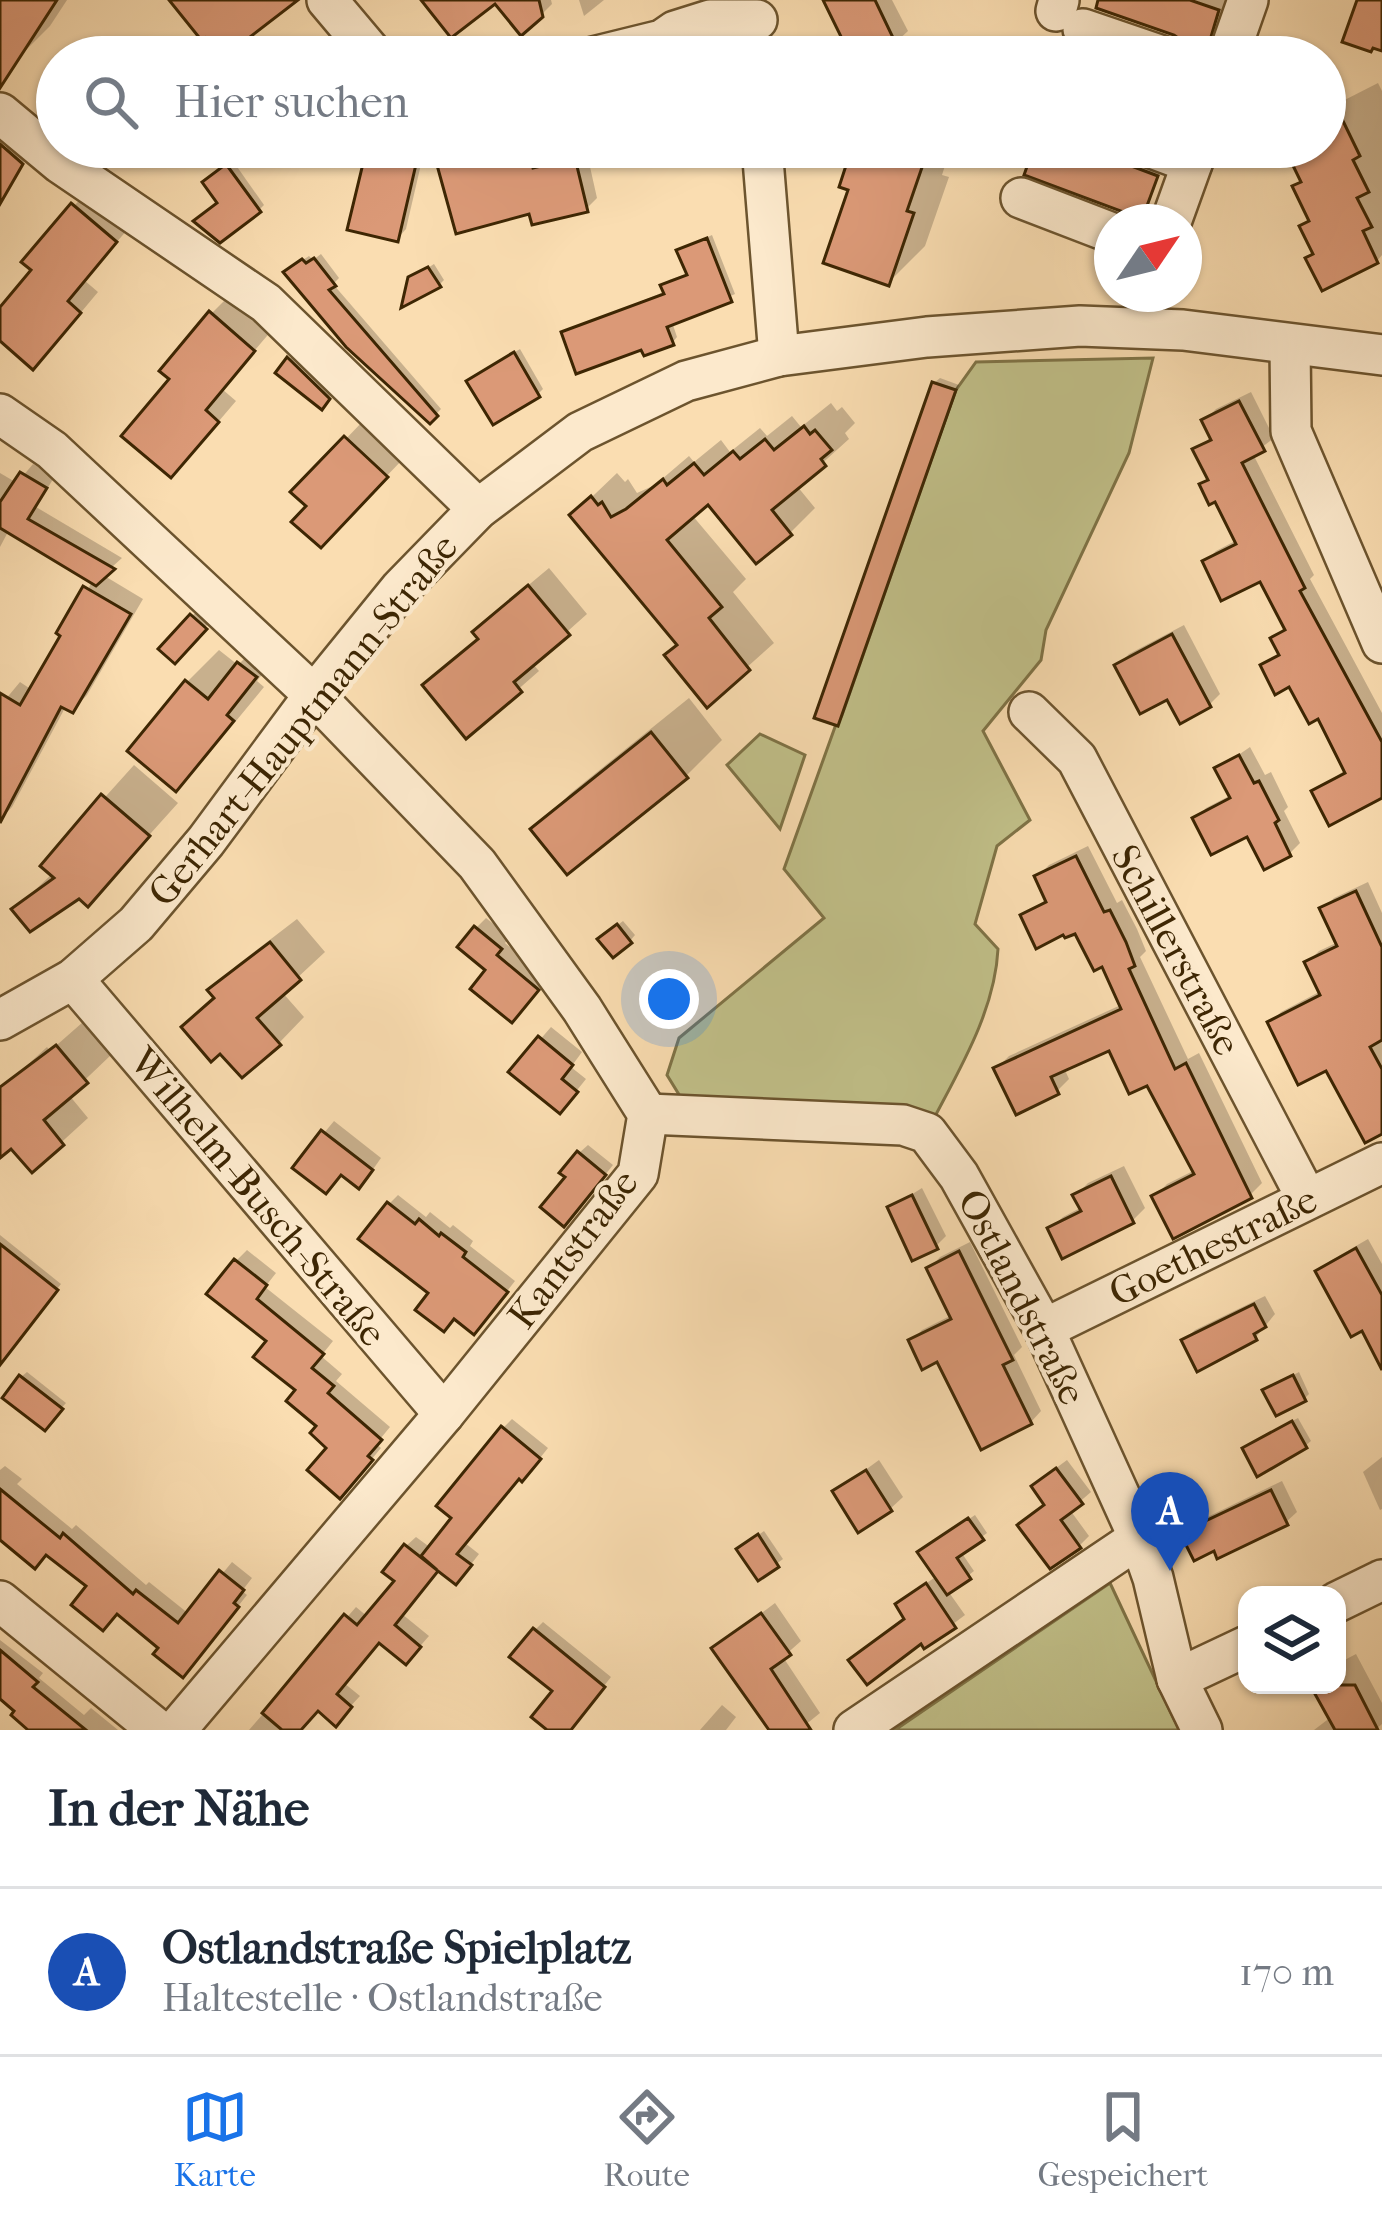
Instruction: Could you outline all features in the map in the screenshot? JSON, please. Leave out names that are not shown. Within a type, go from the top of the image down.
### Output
[{"type":"street","points":[[328,0],[358,36]]},
{"type":"street","points":[[1234,36],[1244,1]]},
{"type":"street","points":[[1066,13],[1118,36]]},
{"type":"street","points":[[668,36],[710,20],[756,33]]},
{"type":"street","points":[[0,113],[36,143]]},
{"type":"street","points":[[67,168],[266,304],[478,509]]},
{"type":"street","points":[[764,168],[778,356]]},
{"type":"street","points":[[1177,204],[1190,168]]},
{"type":"street","points":[[1021,198],[1094,226]]},
{"type":"street","name":"Gerhart-Hauptmann-Straße","points":[[0,1020],[73,979],[136,924],[401,588],[478,509],[580,432],[686,381],[778,356],[1125,312]]},
{"type":"street","name":"Gerhart-Hauptmann-Straße","points":[[1144,312],[1184,330],[1382,355]]},
{"type":"street","points":[[1290,346],[1291,431],[1382,644]]},
{"type":"street","points":[[0,414],[52,450],[314,694],[489,877],[582,1009],[648,1114]]},
{"type":"street","name":"Schillerstraße","points":[[1029,712],[1077,759],[1307,1199]]},
{"type":"street","name":"Wilhelm-Busch-Straße","points":[[73,979],[443,1414]]},
{"type":"street","name":"Ostlandstraße","points":[[648,1114],[903,1125],[927,1133],[959,1176],[1043,1329],[1139,1538],[1178,1679],[1202,1730]]},
{"type":"street","name":"Kantstraße","points":[[176,1730],[638,1174],[648,1114]]},
{"type":"street","name":"Goethestraße","points":[[1043,1329],[1382,1163]]},
{"type":"street","points":[[854,1730],[1139,1538]]},
{"type":"street","points":[[1346,1598],[1382,1580]]},
{"type":"street","points":[[0,1601],[158,1730]]},
{"type":"street","points":[[1178,1679],[1238,1650]]},
{"type":"shaded area","points":[[1153,358],[1129,453],[1046,630],[1041,660],[983,731],[1030,820],[997,846],[975,924],[998,949],[990,995],[974,1039],[931,1124],[683,1101],[667,1075],[679,1038],[824,918],[784,869],[956,390],[976,362]]},
{"type":"shaded area","points":[[760,734],[805,755],[780,829],[727,765]]},
{"type":"shaded area","points":[[1110,1583],[1179,1730],[895,1730]]},
{"type":"building","points":[[0,0],[57,0],[0,88]]},
{"type":"building","points":[[169,0],[298,0],[251,36],[198,36]]},
{"type":"building","points":[[421,0],[539,0],[543,17],[521,36],[495,4],[449,36]]},
{"type":"building","points":[[823,0],[875,0],[892,36],[841,36]]},
{"type":"building","points":[[1098,0],[1190,0],[1219,10],[1211,36],[1175,36],[1096,8]]},
{"type":"building","points":[[1357,0],[1382,0],[1382,51],[1346,43],[1344,36]]},
{"type":"building","points":[[1346,127],[1360,156],[1353,160],[1369,192],[1357,198],[1372,227],[1363,231],[1378,263],[1322,291],[1305,258],[1313,254],[1299,226],[1309,221],[1292,186],[1301,182],[1294,168],[1346,168]]},
{"type":"building","points":[[0,144],[23,164],[0,204]]},
{"type":"building","points":[[221,168],[229,168],[261,212],[220,243],[193,221],[217,203],[202,182]]},
{"type":"building","points":[[362,168],[415,168],[398,242],[347,230]]},
{"type":"building","points":[[438,168],[577,168],[588,212],[532,225],[529,214],[456,234]]},
{"type":"building","points":[[845,168],[922,168],[907,211],[914,213],[889,286],[823,263],[848,190],[839,187]]},
{"type":"building","points":[[1026,168],[1137,168],[1158,176],[1148,204],[1102,204],[1024,175]]},
{"type":"building","points":[[71,203],[117,242],[68,301],[81,313],[33,370],[0,341],[0,307],[31,270],[21,262]]},
{"type":"building","points":[[707,238],[732,302],[667,327],[674,345],[644,356],[641,350],[576,374],[561,332],[664,294],[660,285],[687,275],[676,250]]},
{"type":"building","points":[[314,258],[336,286],[329,290],[438,416],[430,424],[346,347],[283,272],[302,259],[306,263]]},
{"type":"building","points":[[428,267],[441,287],[401,308],[408,277]]},
{"type":"building","points":[[209,311],[255,351],[206,410],[219,422],[171,478],[121,436],[169,379],[159,371]]},
{"type":"building","points":[[514,352],[540,397],[493,425],[466,381]]},
{"type":"building","points":[[287,357],[330,399],[322,410],[275,373]]},
{"type":"building","points":[[932,382],[956,390],[838,726],[814,718]]},
{"type":"building","points":[[1239,401],[1265,451],[1242,463],[1305,588],[1300,591],[1382,742],[1382,798],[1329,826],[1311,791],[1345,773],[1318,719],[1309,724],[1289,687],[1275,695],[1260,665],[1279,655],[1270,638],[1285,630],[1260,582],[1221,601],[1202,561],[1236,544],[1215,502],[1209,505],[1199,484],[1208,480],[1192,449],[1211,440],[1201,420]]},
{"type":"building","points":[[804,426],[810,434],[815,430],[832,450],[821,459],[826,466],[772,510],[792,535],[756,564],[708,505],[667,540],[722,607],[709,618],[750,670],[707,708],[664,655],[677,645],[569,515],[591,496],[598,505],[602,502],[611,517],[663,479],[667,485],[694,463],[704,475],[733,451],[740,459],[765,439],[774,450]]},
{"type":"building","points":[[344,436],[388,477],[321,548],[291,522],[306,506],[290,492]]},
{"type":"building","points":[[20,472],[47,488],[28,519],[115,569],[96,586],[0,528],[0,502]]},
{"type":"building","points":[[528,585],[570,635],[514,682],[522,692],[466,739],[422,685],[478,639],[472,632]]},
{"type":"building","points":[[83,586],[131,614],[73,713],[61,707],[0,823],[0,693],[20,705]]},
{"type":"building","points":[[190,614],[207,629],[175,664],[158,649]]},
{"type":"building","points":[[1172,634],[1211,707],[1180,724],[1167,700],[1140,714],[1114,665]]},
{"type":"building","points":[[237,662],[257,677],[227,715],[234,721],[176,792],[127,751],[185,680],[208,699]]},
{"type":"building","points":[[651,732],[688,778],[567,875],[530,829]]},
{"type":"building","points":[[1239,755],[1254,783],[1259,781],[1291,856],[1264,870],[1247,837],[1211,855],[1192,818],[1230,798],[1214,768]]},
{"type":"building","points":[[101,794],[150,836],[88,907],[79,899],[30,932],[11,909],[54,878],[40,866]]},
{"type":"building","points":[[1076,856],[1104,912],[1110,910],[1126,942],[1135,966],[1129,969],[1175,1069],[1186,1063],[1252,1198],[1173,1239],[1151,1196],[1194,1174],[1147,1086],[1129,1094],[1109,1051],[1051,1077],[1059,1094],[1016,1115],[993,1068],[1121,1009],[1102,967],[1094,971],[1075,934],[1036,949],[1020,915],[1046,902],[1034,876]]},
{"type":"building","points":[[1356,891],[1382,947],[1382,1040],[1370,1047],[1382,1069],[1382,1134],[1365,1143],[1326,1071],[1298,1085],[1267,1022],[1320,995],[1304,962],[1337,946],[1319,908]]},
{"type":"building","points":[[617,924],[632,943],[613,958],[597,939]]},
{"type":"building","points":[[474,926],[502,949],[497,955],[539,990],[512,1023],[470,989],[485,970],[457,947]]},
{"type":"building","points":[[270,942],[301,980],[257,1018],[281,1045],[242,1078],[220,1054],[211,1062],[181,1027],[214,998],[207,990]]},
{"type":"building","points":[[538,1036],[573,1065],[562,1079],[578,1092],[560,1114],[508,1072]]},
{"type":"building","points":[[56,1045],[88,1083],[44,1120],[64,1145],[32,1173],[11,1149],[0,1158],[0,1087]]},
{"type":"building","points":[[321,1130],[373,1170],[359,1189],[341,1175],[326,1194],[292,1168]]},
{"type":"building","points":[[577,1151],[606,1175],[564,1227],[540,1207],[565,1177],[559,1173]]},
{"type":"building","points":[[1111,1176],[1134,1223],[1062,1259],[1047,1228],[1081,1211],[1072,1195]]},
{"type":"building","points":[[912,1195],[938,1249],[912,1261],[887,1207]]},
{"type":"building","points":[[387,1202],[415,1224],[419,1219],[439,1236],[441,1233],[508,1292],[474,1335],[454,1319],[444,1332],[415,1310],[428,1293],[358,1239]]},
{"type":"building","points":[[0,1244],[58,1290],[0,1365]]},
{"type":"building","points":[[1356,1248],[1382,1295],[1382,1370],[1362,1331],[1351,1337],[1315,1271]]},
{"type":"building","points":[[959,1251],[1013,1360],[1003,1365],[1032,1424],[981,1450],[937,1362],[922,1370],[908,1340],[951,1319],[926,1268]]},
{"type":"building","points":[[234,1259],[267,1285],[257,1299],[324,1354],[312,1368],[334,1386],[328,1393],[382,1440],[368,1456],[373,1460],[340,1499],[307,1470],[326,1448],[310,1433],[316,1426],[286,1401],[295,1390],[253,1357],[266,1341],[206,1294]]},
{"type":"building","points":[[1254,1304],[1266,1327],[1254,1334],[1257,1340],[1197,1372],[1181,1340]]},
{"type":"building","points":[[19,1375],[63,1409],[45,1431],[2,1398]]},
{"type":"building","points":[[1293,1375],[1306,1401],[1276,1416],[1262,1390]]},
{"type":"building","points":[[1292,1421],[1307,1448],[1257,1477],[1242,1448]]},
{"type":"building","points":[[501,1426],[541,1459],[457,1554],[472,1565],[456,1585],[438,1571],[395,1625],[421,1647],[406,1665],[379,1643],[337,1694],[352,1707],[336,1727],[318,1711],[301,1730],[282,1730],[262,1713],[344,1614],[357,1625],[394,1581],[382,1572],[404,1544],[437,1570],[421,1556],[451,1518],[436,1506]]},
{"type":"building","points":[[1056,1468],[1083,1504],[1061,1520],[1081,1548],[1050,1569],[1017,1525],[1044,1505],[1031,1486]]},
{"type":"building","points":[[866,1470],[892,1511],[858,1533],[832,1491]]},
{"type":"building","points":[[0,1489],[60,1538],[63,1533],[133,1594],[136,1590],[178,1623],[219,1570],[244,1590],[234,1603],[239,1607],[183,1678],[153,1654],[158,1648],[117,1614],[103,1631],[71,1605],[86,1586],[46,1555],[35,1569],[0,1540]]},
{"type":"building","points":[[1271,1490],[1288,1525],[1217,1559],[1214,1551],[1194,1561],[1180,1533]]},
{"type":"building","points":[[968,1518],[984,1540],[957,1558],[971,1579],[947,1595],[917,1552]]},
{"type":"building","points":[[758,1534],[779,1567],[758,1581],[736,1549]]},
{"type":"building","points":[[926,1583],[956,1628],[924,1649],[921,1644],[867,1685],[848,1660],[904,1619],[895,1604]]},
{"type":"building","points":[[761,1613],[791,1655],[771,1669],[811,1730],[769,1730],[711,1648]]},
{"type":"building","points":[[533,1628],[605,1687],[571,1730],[547,1730],[531,1717],[552,1691],[509,1657]]},
{"type":"building","points":[[0,1650],[38,1682],[33,1687],[86,1730],[28,1730],[11,1715],[14,1711],[0,1699]]},
{"type":"building","points":[[1346,1685],[1355,1685],[1378,1730],[1335,1730],[1315,1694],[1346,1694]]},
{"type":"place","name":"Ostlandstraße Spielplatz","points":[[1170,1571]]}]
